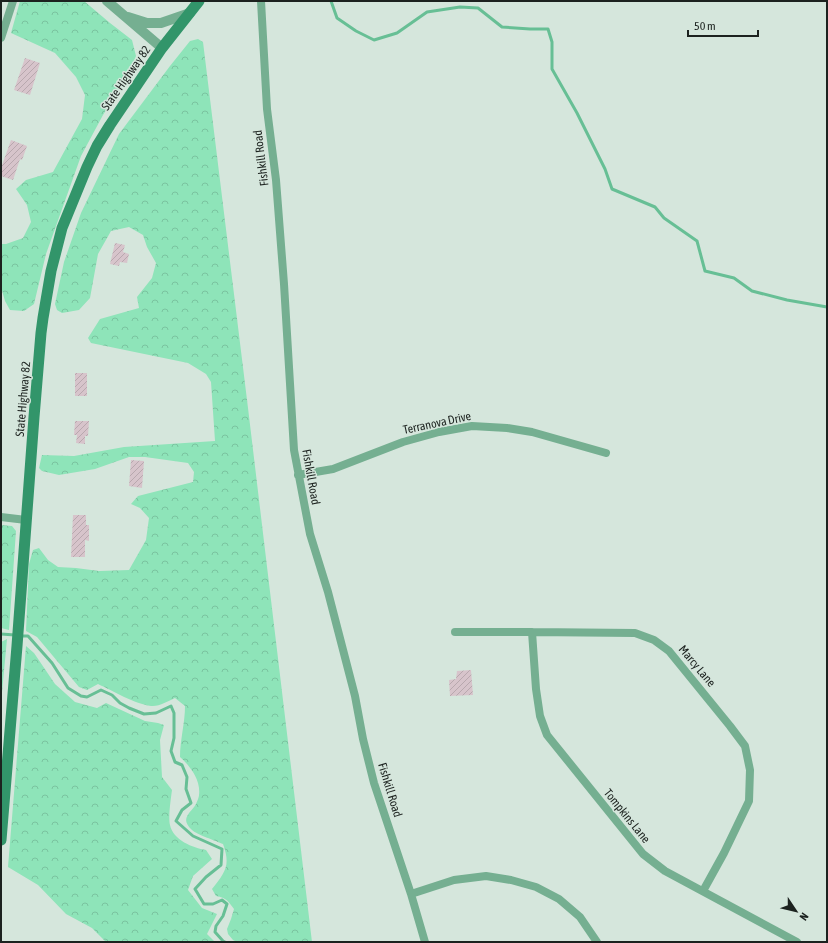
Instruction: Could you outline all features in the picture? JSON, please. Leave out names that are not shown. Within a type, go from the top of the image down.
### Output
[{"type":"main road","name":"State Highway 82","points":[[1,840],[34,417],[43,318],[51,271],[62,228],[97,146],[162,48],[199,1]]},
{"type":"street","points":[[1,38],[13,1]]},
{"type":"street","points":[[107,1],[162,48]]},
{"type":"street","name":"Fishkill Road","points":[[261,1],[267,109],[276,180],[294,450],[298,475],[310,534],[328,592],[351,681],[374,783],[411,894],[425,942]]},
{"type":"street","points":[[124,16],[147,23],[161,23],[190,13]]},
{"type":"street","name":"Terranova Drive","points":[[298,475],[333,469],[403,442],[439,432],[472,426],[508,428],[532,432],[606,453]]},
{"type":"street","points":[[1,517],[26,520]]},
{"type":"street","name":"Marcy Lane","points":[[454,632],[635,633],[654,640],[669,651],[745,746],[750,770],[749,801],[724,853],[703,891]]},
{"type":"street","name":"Tompkins Lane","points":[[532,632],[536,689],[540,716],[547,735],[643,854],[665,871],[797,942]]},
{"type":"street","points":[[411,894],[454,880],[486,876],[511,880],[536,887],[559,899],[580,917],[597,942]]},
{"type":"green space","points":[[20,1],[84,1],[132,40],[136,56],[127,77],[103,115],[81,156],[46,254],[34,304],[24,311],[10,310],[5,301],[1,287],[1,244],[6,244],[23,238],[31,222],[27,205],[16,189],[26,180],[53,172],[82,119],[85,95],[76,77],[55,53],[11,33]]},
{"type":"green space","points":[[198,39],[203,42],[312,942],[237,942],[228,934],[227,929],[234,909],[227,900],[216,896],[212,889],[225,868],[226,858],[223,844],[194,832],[186,822],[187,816],[196,804],[199,796],[199,789],[197,779],[180,757],[185,706],[175,698],[157,706],[145,705],[98,684],[87,690],[79,687],[37,637],[26,631],[29,564],[33,550],[39,548],[48,560],[58,567],[99,571],[129,570],[146,540],[149,518],[140,508],[131,504],[138,496],[193,482],[194,472],[188,463],[145,457],[129,457],[95,469],[59,475],[42,471],[39,468],[42,455],[74,456],[124,447],[215,441],[211,382],[206,374],[188,363],[91,343],[88,338],[100,319],[139,308],[137,297],[152,278],[156,263],[147,247],[143,235],[129,227],[111,231],[98,254],[90,298],[79,310],[62,313],[57,310],[55,304],[64,262],[81,213],[119,134],[190,41]]},
{"type":"green space","points":[[1,525],[12,526],[16,531],[9,630],[1,628]]},
{"type":"green space","points":[[7,639],[1,703],[1,642]]},
{"type":"green space","points":[[26,646],[34,653],[55,684],[75,702],[97,708],[106,703],[145,721],[164,725],[160,740],[162,777],[172,790],[169,822],[172,830],[179,839],[190,845],[206,850],[212,859],[193,876],[188,890],[202,908],[217,914],[207,934],[215,942],[106,942],[92,928],[66,914],[38,885],[8,867]]},
{"type":"building","points":[[25,58],[40,63],[30,95],[14,90]]},
{"type":"building","points":[[11,140],[27,146],[22,160],[20,159],[13,180],[1,176],[1,168]]},
{"type":"building","points":[[115,243],[125,245],[123,252],[129,254],[127,263],[120,262],[119,266],[110,264]]},
{"type":"building","points":[[75,373],[87,373],[87,396],[75,396]]},
{"type":"building","points":[[75,421],[89,421],[88,436],[85,436],[85,444],[76,443],[77,435],[74,435]]},
{"type":"building","points":[[131,460],[144,461],[142,488],[129,486]]},
{"type":"building","points":[[73,515],[86,515],[86,525],[89,525],[89,541],[85,540],[85,557],[71,557]]},
{"type":"building","points":[[471,670],[473,695],[450,696],[449,680],[456,679],[457,671]]},
{"type":"waterway","points":[[331,1],[337,18],[356,31],[374,40],[397,33],[427,12],[460,7],[478,8],[502,27],[548,29],[552,42],[552,69],[577,113],[605,169],[612,189],[655,207],[664,218],[697,241],[705,271],[734,278],[752,291],[787,300],[827,307]]},
{"type":"waterway","points":[[1,634],[15,635]]},
{"type":"waterway","points":[[20,636],[28,636],[52,663],[68,688],[81,696],[87,697],[101,690],[112,695],[120,703],[144,714],[156,713],[171,706],[174,713],[174,738],[171,751],[175,762],[182,765],[187,777],[186,789],[191,803],[182,810],[176,821],[193,836],[222,849],[221,865],[206,877],[195,889],[204,904],[213,904],[222,900],[227,904],[223,916],[216,926],[215,932],[225,942]]}]
